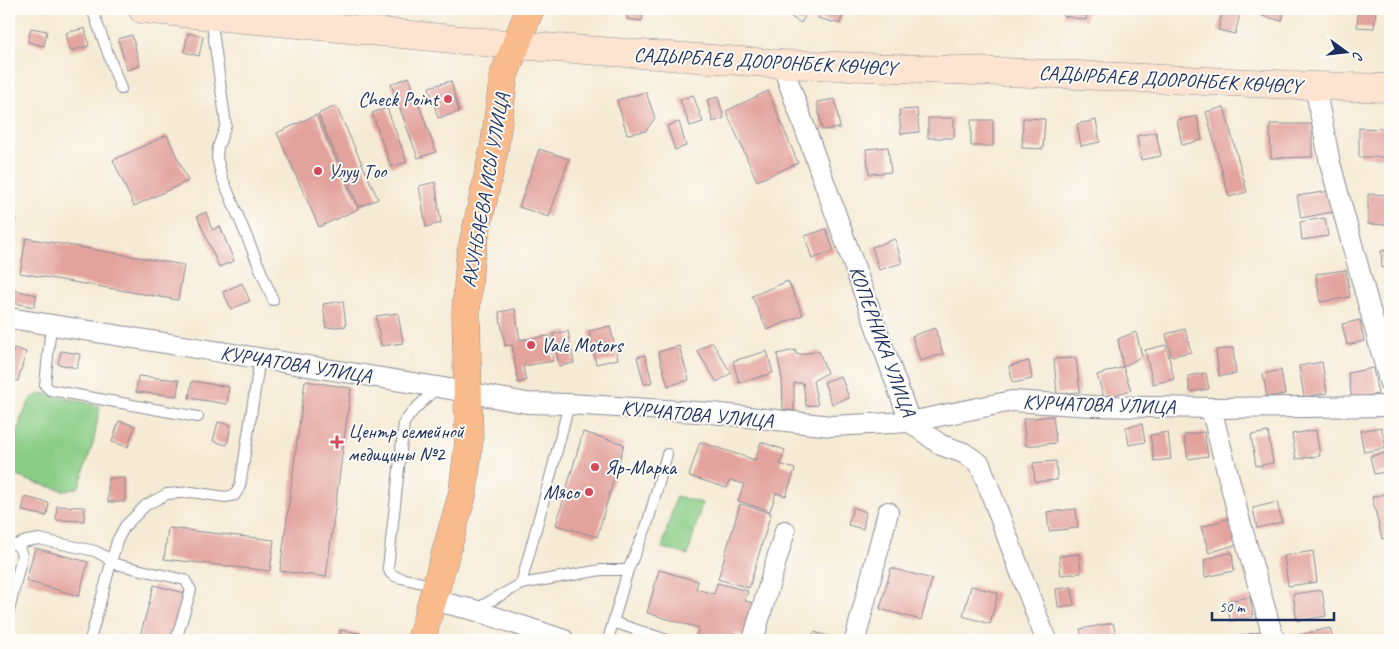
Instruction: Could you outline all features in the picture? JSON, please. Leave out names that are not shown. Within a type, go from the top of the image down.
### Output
[{"type":"main road","name":"САДЫРБАЕВ ДООРОНБЕК КӨЧӨСҮ","points":[[142,9],[515,45],[782,64],[1390,88]]},
{"type":"main road","name":"АХУНБАЕВА ИСЫ УЛИЦА","points":[[421,640],[463,492],[469,440],[466,313],[470,258],[494,150],[504,75],[530,9]]},
{"type":"street","name":"КОПЕРНИКА УЛИЦА","points":[[782,64],[910,422],[941,445],[964,453],[980,464],[1046,640]]},
{"type":"street","points":[[1315,86],[1330,163],[1390,384]]},
{"type":"street","name":"КУРЧАТОВА УЛИЦА","points":[[9,318],[527,403],[712,413],[831,426],[910,422],[1012,401],[1092,406],[1211,408],[1390,406]]},
{"type":"street","points":[[1211,408],[1239,518],[1274,640]]},
{"type":"street","points":[[855,640],[888,512]]},
{"type":"street","points":[[753,640],[785,531]]},
{"type":"street","points":[[434,593],[474,610],[564,640]]},
{"type":"lane","points":[[92,9],[121,89]]},
{"type":"lane","points":[[210,16],[226,125],[218,147],[217,158],[222,177],[273,300]]},
{"type":"lane","points":[[51,325],[44,385],[50,390],[198,417]]},
{"type":"lane","points":[[90,640],[117,541],[125,526],[146,506],[168,494],[192,492],[225,498],[235,495],[240,486],[260,358]]},
{"type":"lane","points":[[434,593],[396,577],[391,574],[388,568],[404,423],[413,411],[438,387]]},
{"type":"lane","points":[[521,584],[569,404]]},
{"type":"lane","points":[[608,640],[628,570],[647,525],[667,454]]},
{"type":"lane","points":[[12,544],[39,539],[95,551],[106,557],[111,563],[185,580],[191,590],[176,640]]},
{"type":"lane","points":[[9,611],[22,556],[21,549],[12,544]]},
{"type":"lane","points":[[474,610],[521,584],[601,570],[628,570]]},
{"type":"lane","points":[[613,622],[667,640]]},
{"type":"lane","points":[[9,636],[16,640]]},
{"type":"green space","points":[[44,393],[100,406],[94,440],[79,487],[66,491],[13,475],[12,457],[21,419],[31,398]]},
{"type":"green space","points":[[676,496],[702,503],[688,555],[662,548]]},
{"type":"building","points":[[628,9],[644,9],[642,21],[627,19]]},
{"type":"building","points":[[795,9],[809,9],[801,23],[791,17]]},
{"type":"building","points":[[821,9],[844,9],[840,24],[818,18]]},
{"type":"building","points":[[930,9],[954,9],[954,13],[930,12]]},
{"type":"building","points":[[1065,9],[1088,9],[1086,20],[1063,16]]},
{"type":"building","points":[[1223,9],[1241,10],[1235,34],[1218,30]]},
{"type":"building","points":[[1264,9],[1285,9],[1282,21],[1262,16]]},
{"type":"building","points":[[1358,9],[1376,9],[1374,28],[1357,27]]},
{"type":"building","points":[[31,28],[47,31],[44,46],[28,42]]},
{"type":"building","points":[[85,28],[89,46],[70,51],[66,33]]},
{"type":"building","points":[[188,33],[203,37],[199,56],[184,52]]},
{"type":"building","points":[[132,35],[140,66],[127,70],[118,39]]},
{"type":"building","points":[[409,77],[436,152],[418,158],[391,84]]},
{"type":"building","points":[[451,81],[459,112],[438,118],[429,87]]},
{"type":"building","points":[[768,91],[798,163],[757,181],[726,111]]},
{"type":"building","points":[[646,92],[655,118],[646,131],[627,134],[617,100]]},
{"type":"building","points":[[693,95],[703,122],[690,126],[680,100]]},
{"type":"building","points":[[718,97],[724,118],[713,122],[707,100]]},
{"type":"building","points":[[835,99],[840,128],[822,130],[817,102]]},
{"type":"building","name":"Улуу Тоо","points":[[336,106],[378,199],[359,207],[318,114]]},
{"type":"building","points":[[1224,107],[1247,192],[1229,197],[1206,112]]},
{"type":"building","points":[[387,108],[407,162],[391,167],[372,113]]},
{"type":"building","points":[[917,109],[919,132],[901,134],[899,110]]},
{"type":"building","name":"Улуу Тоо","points":[[316,115],[358,209],[319,227],[277,133]]},
{"type":"building","points":[[1197,116],[1202,140],[1182,145],[1177,120]]},
{"type":"building","points":[[928,118],[954,118],[954,138],[928,138]]},
{"type":"building","points":[[1023,118],[1045,119],[1043,149],[1022,148]]},
{"type":"building","points":[[971,120],[993,120],[993,146],[971,146]]},
{"type":"building","points":[[1096,120],[1100,142],[1081,146],[1077,124]]},
{"type":"building","points":[[679,122],[686,146],[675,150],[667,126]]},
{"type":"building","points":[[1270,124],[1312,124],[1312,157],[1271,158]]},
{"type":"building","points":[[1359,128],[1388,129],[1388,157],[1359,157]]},
{"type":"building","points":[[1156,132],[1161,156],[1141,160],[1137,136]]},
{"type":"building","points":[[167,135],[188,181],[134,206],[113,160]]},
{"type":"building","points":[[888,147],[891,172],[869,174],[866,149]]},
{"type":"building","points":[[539,149],[569,159],[549,217],[519,207]]},
{"type":"building","points":[[435,182],[441,223],[426,227],[419,186]]},
{"type":"building","points":[[1330,191],[1333,212],[1301,218],[1297,196]]},
{"type":"building","points":[[1368,194],[1390,195],[1390,225],[1368,224]]},
{"type":"building","points":[[206,212],[212,230],[220,226],[234,261],[219,267],[197,216]]},
{"type":"building","points":[[9,216],[16,217],[10,251],[9,250]]},
{"type":"building","points":[[1325,218],[1328,236],[1302,240],[1300,222]]},
{"type":"building","points":[[826,229],[834,251],[812,259],[805,236]]},
{"type":"building","points":[[26,238],[184,265],[178,300],[20,273]]},
{"type":"building","points":[[895,239],[902,263],[879,270],[872,247]]},
{"type":"building","points":[[1390,250],[1390,267],[1382,268],[1381,251]]},
{"type":"building","points":[[1346,270],[1350,297],[1320,302],[1316,274]]},
{"type":"building","points":[[788,281],[803,315],[767,330],[752,296]]},
{"type":"building","points":[[242,283],[250,301],[231,309],[223,292]]},
{"type":"building","points":[[9,289],[37,295],[34,307],[9,302]]},
{"type":"building","points":[[343,301],[346,326],[326,328],[323,304]]},
{"type":"building","name":"Vale Motors","points":[[515,309],[520,340],[549,336],[553,361],[523,366],[526,381],[518,383],[512,345],[505,346],[499,312]]},
{"type":"building","points":[[398,313],[403,343],[381,346],[376,316]]},
{"type":"building","points":[[1360,320],[1364,341],[1347,345],[1342,324]]},
{"type":"building","points":[[610,326],[618,359],[596,364],[589,331]]},
{"type":"building","points":[[935,328],[943,354],[920,361],[912,336]]},
{"type":"building","points":[[1185,329],[1191,352],[1171,356],[1166,334]]},
{"type":"building","points":[[568,331],[574,363],[559,366],[553,334]]},
{"type":"building","points":[[1136,332],[1142,356],[1123,367],[1118,339]]},
{"type":"building","points":[[712,342],[731,373],[717,382],[697,351]]},
{"type":"building","points":[[1166,345],[1174,379],[1153,384],[1145,350]]},
{"type":"building","points":[[679,346],[689,380],[668,386],[658,352]]},
{"type":"building","points":[[14,348],[26,352],[18,381],[9,378],[9,365]]},
{"type":"building","points":[[1233,348],[1236,374],[1219,376],[1216,350]]},
{"type":"building","points":[[795,350],[797,355],[819,351],[827,373],[813,381],[818,405],[806,406],[803,383],[794,383],[794,411],[783,409],[782,379],[777,354]]},
{"type":"building","points":[[61,351],[80,354],[77,368],[58,364]]},
{"type":"building","points":[[767,351],[773,373],[739,383],[733,361]]},
{"type":"building","points":[[645,355],[652,382],[644,384],[637,357]]},
{"type":"building","points":[[1076,358],[1080,392],[1057,394],[1054,359]]},
{"type":"building","points":[[1029,361],[1032,379],[1013,383],[1009,366]]},
{"type":"building","points":[[1322,362],[1327,393],[1304,397],[1299,366]]},
{"type":"building","points":[[1123,367],[1131,390],[1104,398],[1097,375]]},
{"type":"building","points":[[1373,368],[1378,394],[1352,399],[1348,373]]},
{"type":"building","points":[[1281,370],[1285,394],[1267,397],[1263,374]]},
{"type":"building","points":[[1206,373],[1209,389],[1190,392],[1188,376]]},
{"type":"building","points":[[138,376],[179,380],[177,396],[136,392]]},
{"type":"building","points":[[841,376],[849,398],[832,404],[824,382]]},
{"type":"building","points":[[192,381],[229,387],[227,404],[189,398]]},
{"type":"building","points":[[305,381],[351,388],[326,577],[280,571]]},
{"type":"building","points":[[1053,416],[1056,443],[1026,446],[1023,419]]},
{"type":"building","points":[[119,421],[135,426],[128,447],[112,442]]},
{"type":"building","points":[[218,422],[231,425],[227,445],[213,441]]},
{"type":"building","points":[[1142,424],[1145,442],[1129,445],[1126,427]]},
{"type":"building","points":[[1381,427],[1386,448],[1364,452],[1360,431]]},
{"type":"building","points":[[1316,430],[1320,456],[1296,459],[1292,434]]},
{"type":"building","points":[[583,432],[624,444],[597,537],[556,525]]},
{"type":"building","points":[[1168,432],[1171,459],[1154,461],[1150,435]]},
{"type":"building","points":[[1204,432],[1208,456],[1188,459],[1184,435]]},
{"type":"building","points":[[1268,432],[1273,463],[1256,466],[1251,435]]},
{"type":"building","points":[[700,442],[755,460],[761,442],[785,450],[780,464],[795,469],[786,496],[776,493],[770,511],[738,501],[744,484],[730,480],[727,488],[689,476]]},
{"type":"building","points":[[1390,452],[1390,471],[1374,474],[1370,456]]},
{"type":"building","points":[[1056,461],[1057,480],[1035,482],[1033,463]]},
{"type":"building","points":[[108,478],[125,478],[125,502],[108,502]]},
{"type":"building","points":[[1390,493],[1390,537],[1382,539],[1372,497]]},
{"type":"building","points":[[25,497],[49,503],[47,516],[22,511]]},
{"type":"building","points":[[1277,502],[1282,522],[1257,528],[1253,508]]},
{"type":"building","points":[[740,504],[771,513],[749,588],[718,579]]},
{"type":"building","points":[[57,506],[85,507],[84,521],[56,520]]},
{"type":"building","points":[[853,507],[866,512],[863,529],[848,525]]},
{"type":"building","points":[[1076,509],[1078,528],[1049,531],[1047,512]]},
{"type":"building","points":[[1230,518],[1238,544],[1209,553],[1201,527]]},
{"type":"building","points":[[168,528],[274,540],[270,571],[164,559]]},
{"type":"building","points":[[35,548],[88,562],[79,596],[26,581]]},
{"type":"building","points":[[1313,551],[1317,582],[1288,586],[1284,556]]},
{"type":"building","points":[[1232,552],[1234,571],[1205,577],[1204,560]]},
{"type":"building","points":[[1079,554],[1081,573],[1061,575],[1059,556]]},
{"type":"building","points":[[891,568],[932,579],[921,620],[880,609]]},
{"type":"building","points":[[659,570],[698,581],[696,589],[714,594],[717,583],[748,591],[745,601],[761,605],[752,638],[735,633],[733,640],[695,640],[699,628],[647,613]]},
{"type":"building","points":[[154,585],[184,593],[172,640],[139,640]]},
{"type":"building","points":[[971,586],[998,593],[990,624],[963,616]]},
{"type":"building","points":[[1072,587],[1074,605],[1058,607],[1056,589]]},
{"type":"building","points":[[1322,590],[1326,616],[1297,621],[1293,594]]},
{"type":"building","points":[[1250,597],[1253,617],[1230,621],[1227,601]]},
{"type":"building","points":[[1113,623],[1117,640],[1083,640],[1080,629]]},
{"type":"building","points":[[1330,628],[1333,640],[1295,640],[1294,636]]},
{"type":"building","points":[[340,630],[360,633],[358,640],[339,640]]},
{"type":"building","points":[[814,632],[842,640],[812,640]]},
{"type":"building","points":[[1260,632],[1261,640],[1237,640],[1237,636]]},
{"type":"place","name":"Check Point","points":[[448,99]]},
{"type":"place","name":"Улуу Тоо","points":[[318,171]]},
{"type":"place","name":"Vale Motors","points":[[531,345]]},
{"type":"place","name":"Центр семейной медицины №2","points":[[337,442]]},
{"type":"place","name":"Яр-Марка","points":[[595,467]]},
{"type":"place","name":"Мясо","points":[[589,492]]}]
